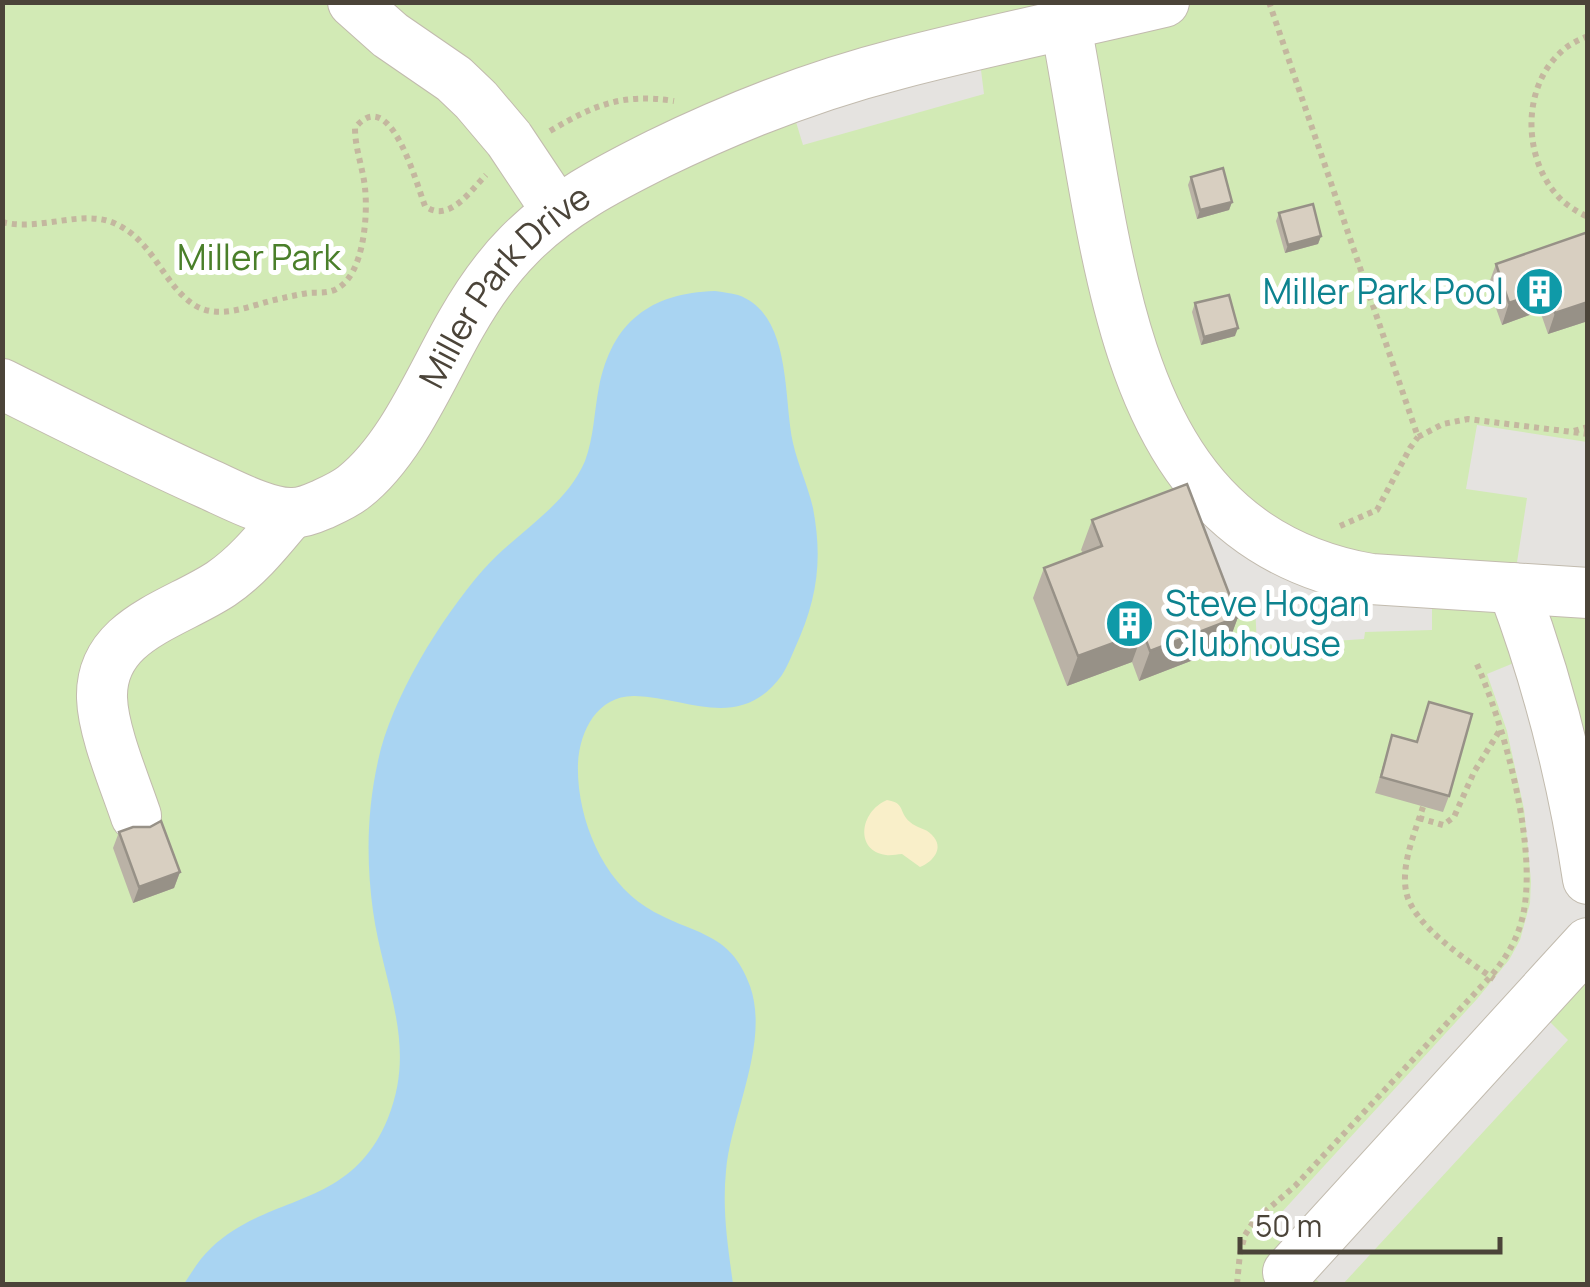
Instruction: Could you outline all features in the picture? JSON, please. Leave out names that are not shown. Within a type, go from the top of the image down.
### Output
[{"type":"street","points":[[353,2],[476,100],[509,140],[557,211]]},
{"type":"street","name":"Miller Park Drive","points":[[291,514],[337,498],[366,477],[399,434],[492,276],[518,245],[585,192],[683,142],[762,109],[896,64],[1164,2]]},
{"type":"street","points":[[1066,26],[1113,286],[1132,357],[1170,442],[1196,478],[1242,524],[1311,564],[1356,576],[1588,593]]},
{"type":"street","points":[[2,384],[113,441],[234,495],[291,514],[252,559],[222,583],[119,644],[108,662],[103,674],[102,701],[136,816]]},
{"type":"street","points":[[1513,588],[1558,734],[1588,879]]},
{"type":"street","points":[[1288,1272],[1588,943]]},
{"type":"path","points":[[1269,2],[1418,438]]},
{"type":"path","points":[[1588,36],[1560,52],[1548,68],[1537,86],[1532,123],[1537,158],[1550,186],[1567,204],[1588,217]]},
{"type":"path","points":[[1278,548],[1376,510],[1410,448],[1418,438],[1443,424],[1468,419],[1588,434]]},
{"type":"path","points":[[1572,432],[1588,426]]},
{"type":"path","points":[[1237,1284],[1240,1253],[1254,1221],[1295,1186],[1491,976],[1516,938],[1526,880],[1520,810],[1501,729],[1475,660]]},
{"type":"path","points":[[1419,818],[1443,825],[1454,817],[1474,772],[1501,729]]},
{"type":"path","points":[[1423,806],[1405,879],[1410,905],[1431,930],[1532,1006]]},
{"type":"green space","name":"Miller Park","points":[[3,3],[1587,3],[1587,1284],[3,1284]]},
{"type":"sand","points":[[887,800],[897,803],[910,822],[936,840],[936,854],[925,865],[920,867],[902,854],[886,855],[869,846],[865,839],[866,822]]},
{"type":"shaded area","points":[[978,46],[984,94],[803,145],[789,99]]},
{"type":"shaded area","points":[[1477,425],[1587,442],[1587,593],[1513,588],[1527,498],[1466,489]]},
{"type":"shaded area","points":[[1221,504],[1432,583],[1432,630],[1365,632],[1364,639],[1257,646],[1255,605],[1242,604],[1228,594],[1183,510]]},
{"type":"shaded area","points":[[1536,654],[1588,879],[1588,943],[1533,1005],[1568,1040],[1343,1284],[1321,1284],[1284,1249],[1270,1225],[1477,999],[1520,940],[1530,903],[1531,881],[1524,809],[1507,731],[1487,674]]},
{"type":"water","points":[[692,293],[738,295],[755,305],[776,338],[793,443],[816,527],[818,563],[808,613],[786,669],[766,692],[749,703],[732,707],[713,708],[635,696],[611,701],[587,727],[578,763],[581,804],[587,824],[616,880],[646,907],[720,943],[742,967],[750,986],[755,1008],[753,1055],[729,1149],[725,1186],[733,1284],[184,1284],[207,1252],[234,1230],[331,1185],[372,1148],[388,1118],[400,1065],[396,1014],[378,938],[369,873],[374,780],[394,712],[420,660],[467,589],[576,478],[588,452],[605,364],[624,329],[653,305]]},
{"type":"building","points":[[1223,168],[1232,202],[1200,210],[1191,177]]},
{"type":"building","points":[[1313,204],[1321,236],[1288,245],[1279,213]]},
{"type":"building","points":[[1588,232],[1588,302],[1555,313],[1547,289],[1509,303],[1496,264]]},
{"type":"building","points":[[1229,295],[1238,328],[1204,337],[1195,303]]},
{"type":"building","name":"Steve Hogan Clubhouse","points":[[1187,484],[1238,617],[1150,651],[1143,632],[1078,656],[1044,568],[1102,546],[1092,520]]},
{"type":"building","points":[[1429,702],[1472,714],[1449,796],[1381,777],[1392,735],[1417,742]]},
{"type":"building","points":[[161,821],[180,872],[139,887],[119,832],[150,827]]},
{"type":"place","name":"Miller Park Pool","points":[[1539,291]]},
{"type":"place","name":"Steve Hogan Clubhouse","points":[[1130,623]]}]
